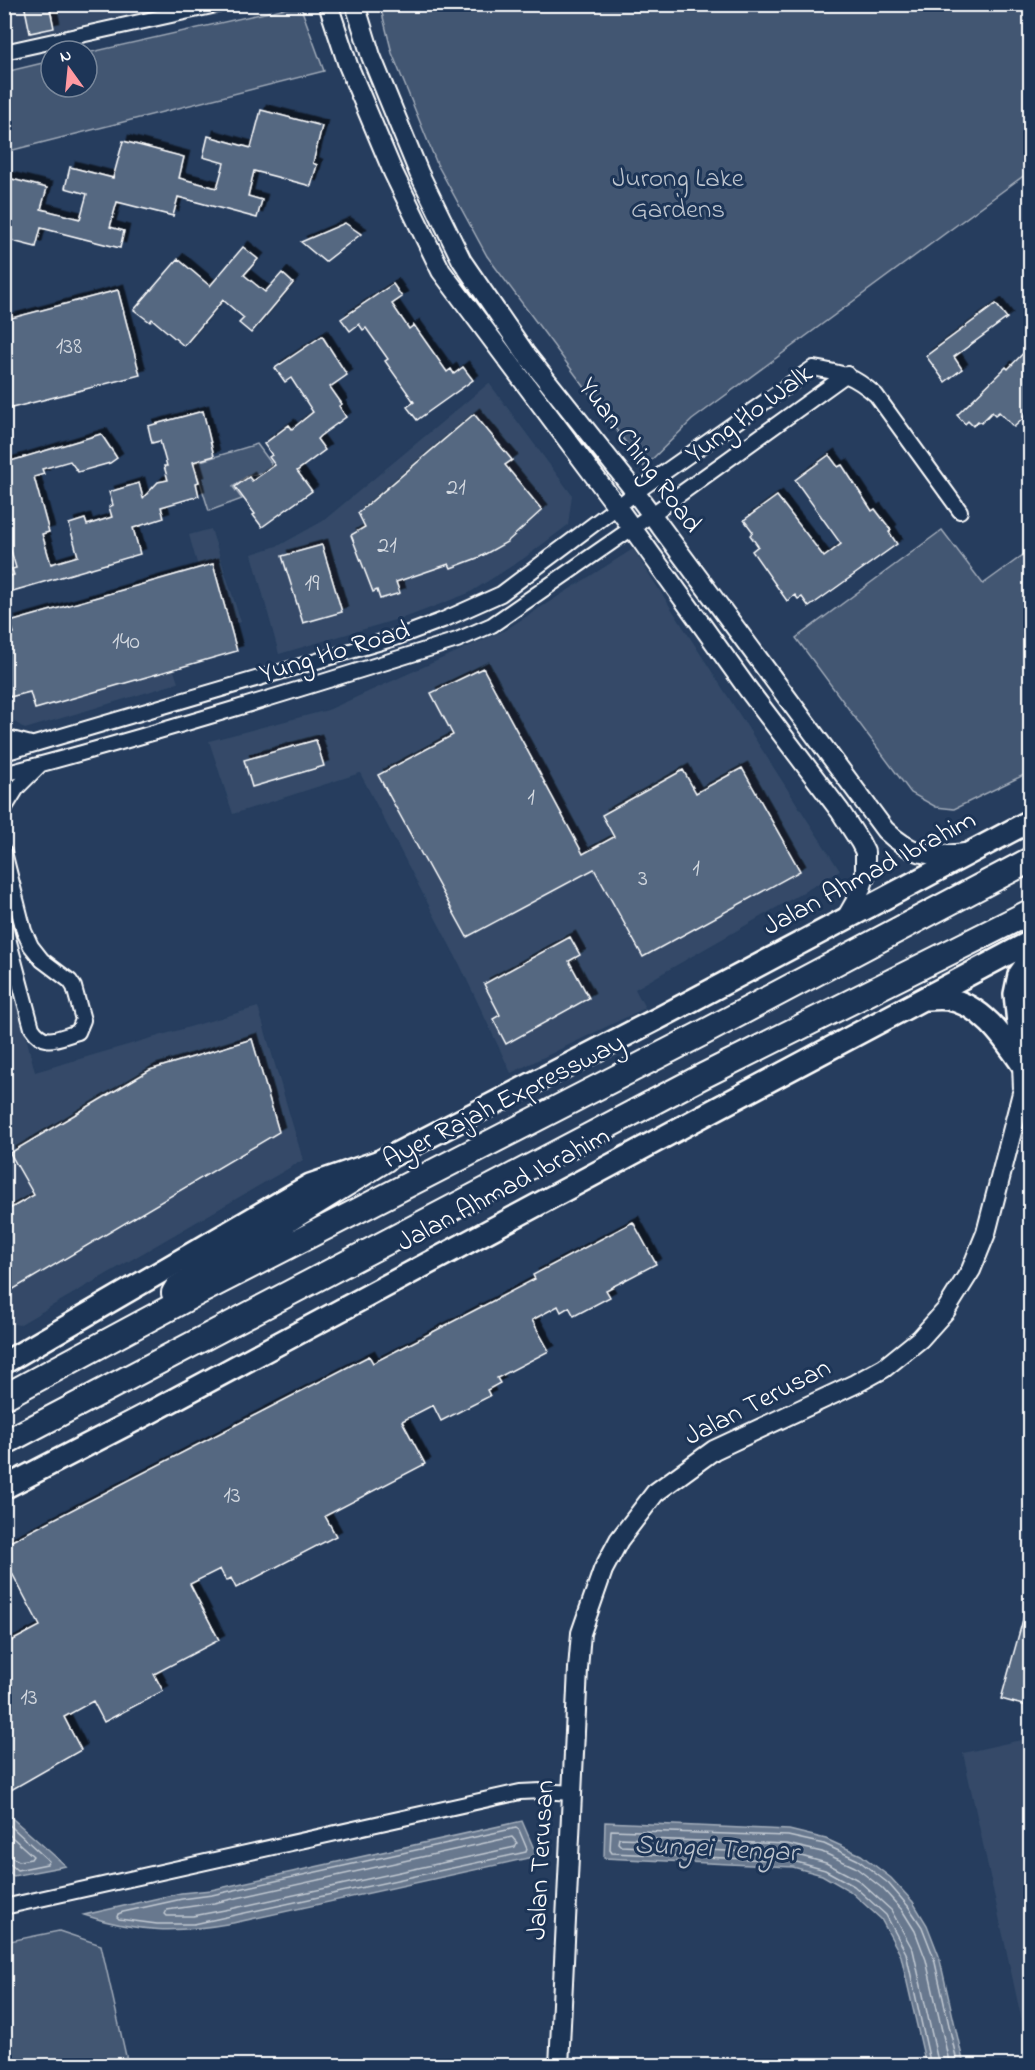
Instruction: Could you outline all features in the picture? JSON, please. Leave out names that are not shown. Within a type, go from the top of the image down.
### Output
[{"type":"highway","name":"Ayer Rajah Expressway","points":[[4,1397],[1030,860]]},
{"type":"highway","points":[[4,1443],[703,1076],[1030,912]]},
{"type":"highway","points":[[165,1311],[177,1288],[386,1160]]},
{"type":"main road","name":"Jalan Ahmad Ibrahim","points":[[4,1363],[310,1185],[386,1160],[1030,821]]},
{"type":"main road","name":"Jalan Ahmad Ibrahim","points":[[4,1488],[192,1391],[1030,942]]},
{"type":"main road","points":[[1022,1064],[1015,994],[1019,975],[1030,959]]},
{"type":"main road","points":[[924,999],[947,999],[968,1005],[1003,1038],[1022,1064]]},
{"type":"street","points":[[4,52],[221,4]]},
{"type":"street","name":"Yuan Ching Road","points":[[328,4],[348,65],[388,162],[441,271],[617,507],[747,688],[834,802],[860,842],[865,852],[865,877],[858,897],[846,918]]},
{"type":"street","name":"Yuan Ching Road","points":[[355,4],[371,56],[418,173],[462,261],[525,353],[636,493],[885,830],[900,844],[923,854],[941,856],[973,852]]},
{"type":"street","name":"Yung Ho Walk","points":[[636,493],[813,368],[847,374],[876,395],[960,511]]},
{"type":"street","name":"Yung Ho Walk","points":[[651,515],[847,374]]},
{"type":"street","name":"Yung Ho Road","points":[[4,753],[395,638],[443,620],[501,594],[636,493]]},
{"type":"street","name":"Yung Ho Road","points":[[4,774],[220,714],[457,640],[492,624],[651,515]]},
{"type":"street","points":[[4,737],[34,744]]},
{"type":"street","points":[[4,809],[17,788],[41,764]]},
{"type":"street","points":[[4,852],[24,931],[31,946],[42,960],[70,981],[74,987],[83,1020],[78,1032],[48,1040],[38,1037],[32,1028],[4,923]]},
{"type":"street","name":"Jalan Terusan","points":[[560,2066],[581,1633],[603,1570],[619,1540],[655,1492],[714,1450],[855,1384],[884,1368],[920,1339],[946,1310],[971,1270],[986,1233],[1023,1089],[1022,1064]]},
{"type":"street","points":[[7,1906],[520,1792],[572,1793]]},
{"type":"shaded area","points":[[5,4],[172,5],[5,42]]},
{"type":"shaded area","points":[[489,383],[572,495],[568,525],[523,559],[469,593],[412,615],[279,654],[252,554],[280,545],[323,521]]},
{"type":"shaded area","points":[[211,529],[241,622],[216,630],[189,535]]},
{"type":"shaded area","points":[[633,549],[840,871],[635,989],[645,1008],[511,1073],[460,965],[360,773],[233,814],[209,741],[328,710],[505,630]]},
{"type":"shaded area","points":[[13,623],[170,658],[178,683],[25,729],[5,715],[5,626]]},
{"type":"shaded area","points":[[4,950],[35,1072],[258,1007],[303,1160],[19,1325],[4,1322]]},
{"type":"shaded area","points":[[1030,1738],[1030,2058],[963,1753]]},
{"type":"green space","points":[[300,5],[324,71],[5,152],[5,72],[39,64],[39,99],[99,99],[99,50]]},
{"type":"green space","name":"Jurong Lake Gardens","points":[[380,5],[1030,5],[1030,171],[692,420],[644,467],[487,256],[437,164],[392,53]]},
{"type":"green space","points":[[257,444],[271,463],[270,470],[246,477],[233,487],[242,499],[209,511],[194,463]]},
{"type":"green space","points":[[942,530],[983,584],[1030,550],[1030,772],[954,809],[936,807],[911,793],[796,638]]},
{"type":"green space","points":[[59,1931],[101,1945],[128,2065],[5,2065],[5,1942]]},
{"type":"water","points":[[5,1812],[66,1866],[13,1876],[5,1867]]},
{"type":"water","points":[[522,1821],[537,1856],[233,1923],[158,1930],[123,1925],[84,1915],[181,1893],[211,1890]]},
{"type":"water","name":"Sungei Tengar","points":[[605,1822],[789,1830],[826,1839],[861,1855],[891,1878],[913,1902],[927,1925],[939,1956],[964,2065],[926,2065],[901,1956],[881,1919],[850,1891],[822,1875],[793,1867],[604,1858]]},
{"type":"building","points":[[24,4],[49,4],[54,28],[30,33]]},
{"type":"building","points":[[261,110],[322,126],[313,163],[317,165],[311,186],[254,171],[248,196],[262,200],[257,218],[178,197],[173,216],[117,202],[110,227],[124,231],[120,248],[41,228],[36,247],[4,239],[4,177],[47,188],[41,209],[80,219],[87,194],[65,188],[70,167],[113,178],[123,141],[184,157],[179,178],[217,188],[224,163],[203,157],[208,136],[251,148]]},
{"type":"building","points":[[345,223],[361,234],[325,262],[301,242]]},
{"type":"building","points":[[243,247],[258,259],[244,275],[265,292],[282,273],[293,283],[251,333],[239,323],[244,318],[223,300],[184,346],[152,319],[150,322],[134,310],[178,259],[210,286]]},
{"type":"building","points":[[393,284],[402,297],[392,304],[409,329],[414,325],[447,372],[451,369],[454,374],[463,367],[473,380],[417,420],[407,407],[414,402],[385,361],[388,359],[366,328],[363,330],[359,324],[350,331],[341,319]]},
{"type":"building","points":[[118,290],[140,375],[4,410],[4,320]]},
{"type":"building","points":[[996,304],[1007,318],[954,357],[962,369],[945,382],[926,356]]},
{"type":"building","points":[[322,336],[347,375],[330,387],[342,404],[339,406],[346,417],[317,439],[325,450],[297,471],[312,491],[262,527],[235,487],[249,477],[252,481],[275,465],[269,457],[272,455],[264,444],[289,425],[292,429],[313,412],[291,378],[285,382],[275,368]]},
{"type":"building","points":[[1030,346],[1030,408],[1024,414],[1026,416],[1014,427],[999,412],[995,415],[992,412],[981,423],[978,421],[973,426],[968,421],[965,424],[957,415]]},
{"type":"building","points":[[203,411],[214,456],[193,462],[199,482],[196,483],[199,496],[161,507],[164,518],[133,528],[140,554],[6,593],[4,578],[14,575],[12,569],[16,568],[4,526],[4,463],[101,434],[117,458],[110,463],[78,472],[70,461],[42,469],[44,474],[34,477],[49,532],[42,534],[51,564],[78,556],[69,524],[85,519],[87,525],[112,517],[109,507],[113,505],[109,492],[139,483],[143,498],[158,482],[168,480],[164,466],[167,466],[160,441],[152,443],[148,426]]},
{"type":"building","points":[[474,414],[512,460],[505,465],[542,510],[507,542],[480,557],[451,568],[449,564],[396,582],[400,593],[380,599],[377,590],[373,592],[351,535],[365,527],[358,513]]},
{"type":"building","points":[[829,455],[838,467],[842,465],[872,511],[875,509],[891,530],[889,532],[897,544],[809,607],[802,597],[798,599],[795,595],[787,601],[752,551],[758,546],[750,535],[753,532],[744,520],[777,496],[824,557],[841,544],[795,480]]},
{"type":"building","points":[[322,545],[342,612],[303,623],[282,556]]},
{"type":"building","points":[[213,564],[237,651],[35,709],[30,692],[10,697],[4,676],[4,636],[14,633],[10,622]]},
{"type":"building","points":[[483,668],[583,854],[614,837],[602,815],[683,770],[696,793],[742,768],[800,871],[643,957],[594,869],[467,937],[378,775],[453,735],[431,693]]},
{"type":"building","points":[[316,740],[324,766],[252,787],[244,760]]},
{"type":"building","points":[[570,937],[580,955],[569,961],[589,998],[506,1044],[493,1019],[500,1015],[484,984]]},
{"type":"building","points":[[252,1039],[279,1132],[12,1290],[4,1278],[4,1212],[34,1195],[10,1153],[150,1070]]},
{"type":"building","points":[[633,1222],[656,1264],[606,1290],[610,1297],[574,1316],[569,1307],[561,1312],[558,1306],[532,1320],[549,1351],[497,1378],[500,1383],[487,1390],[490,1396],[441,1421],[433,1405],[402,1421],[425,1464],[325,1516],[336,1536],[236,1588],[231,1578],[226,1581],[220,1569],[190,1584],[219,1640],[154,1674],[163,1691],[104,1722],[93,1701],[64,1717],[81,1750],[4,1794],[4,1645],[40,1626],[4,1558],[4,1545],[369,1356],[373,1363],[535,1279],[533,1275]]},
{"type":"building","points":[[1027,1605],[1030,1605],[1030,1707],[1001,1699]]}]
